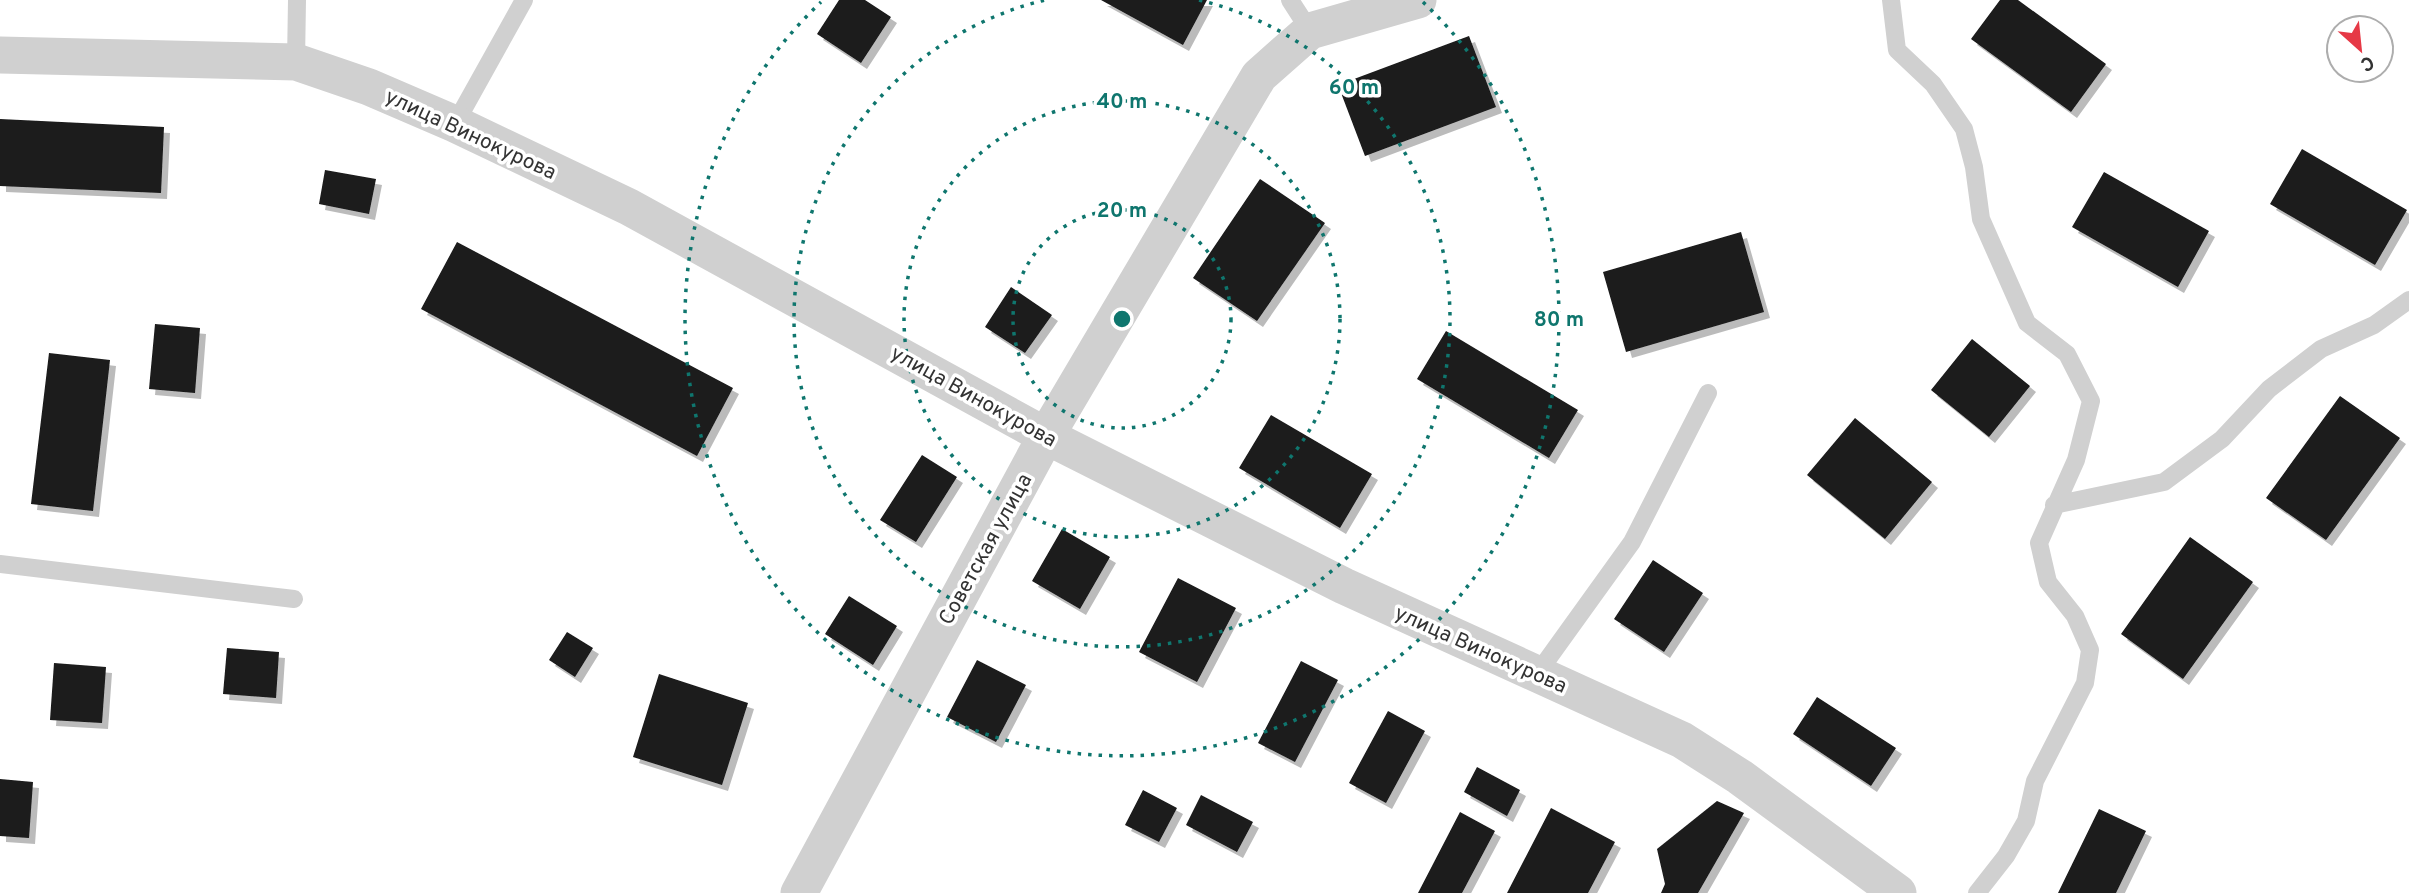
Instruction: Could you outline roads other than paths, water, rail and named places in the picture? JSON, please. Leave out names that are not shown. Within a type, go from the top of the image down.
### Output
[{"type":"street","name":"Советская улица","points":[[799,893],[1046,436],[1259,76],[1310,31],[1418,0]]},
{"type":"street","name":"улица Винокурова","points":[[0,55],[296,62],[369,87],[455,124],[629,207],[1046,436],[1344,586],[1682,740],[1740,777],[1898,893]]},
{"type":"lane","points":[[296,62],[297,0]]},
{"type":"lane","points":[[455,124],[524,0]]},
{"type":"lane","points":[[1290,0],[1310,31]]},
{"type":"lane","points":[[1891,0],[1897,50],[1933,83],[1964,128],[1974,167],[1980,219],[2027,323],[2067,354],[2091,401],[2076,460],[2039,543],[2048,582],[2075,616],[2090,650],[2085,684],[2056,734],[2035,781],[2026,821],[2006,856],[1977,893]]},
{"type":"lane","points":[[2054,505],[2164,482],[2222,439],[2269,389],[2321,349],[2374,324],[2409,300]]},
{"type":"lane","points":[[1537,674],[1632,542],[1708,393]]},
{"type":"lane","points":[[0,564],[294,599]]}]
